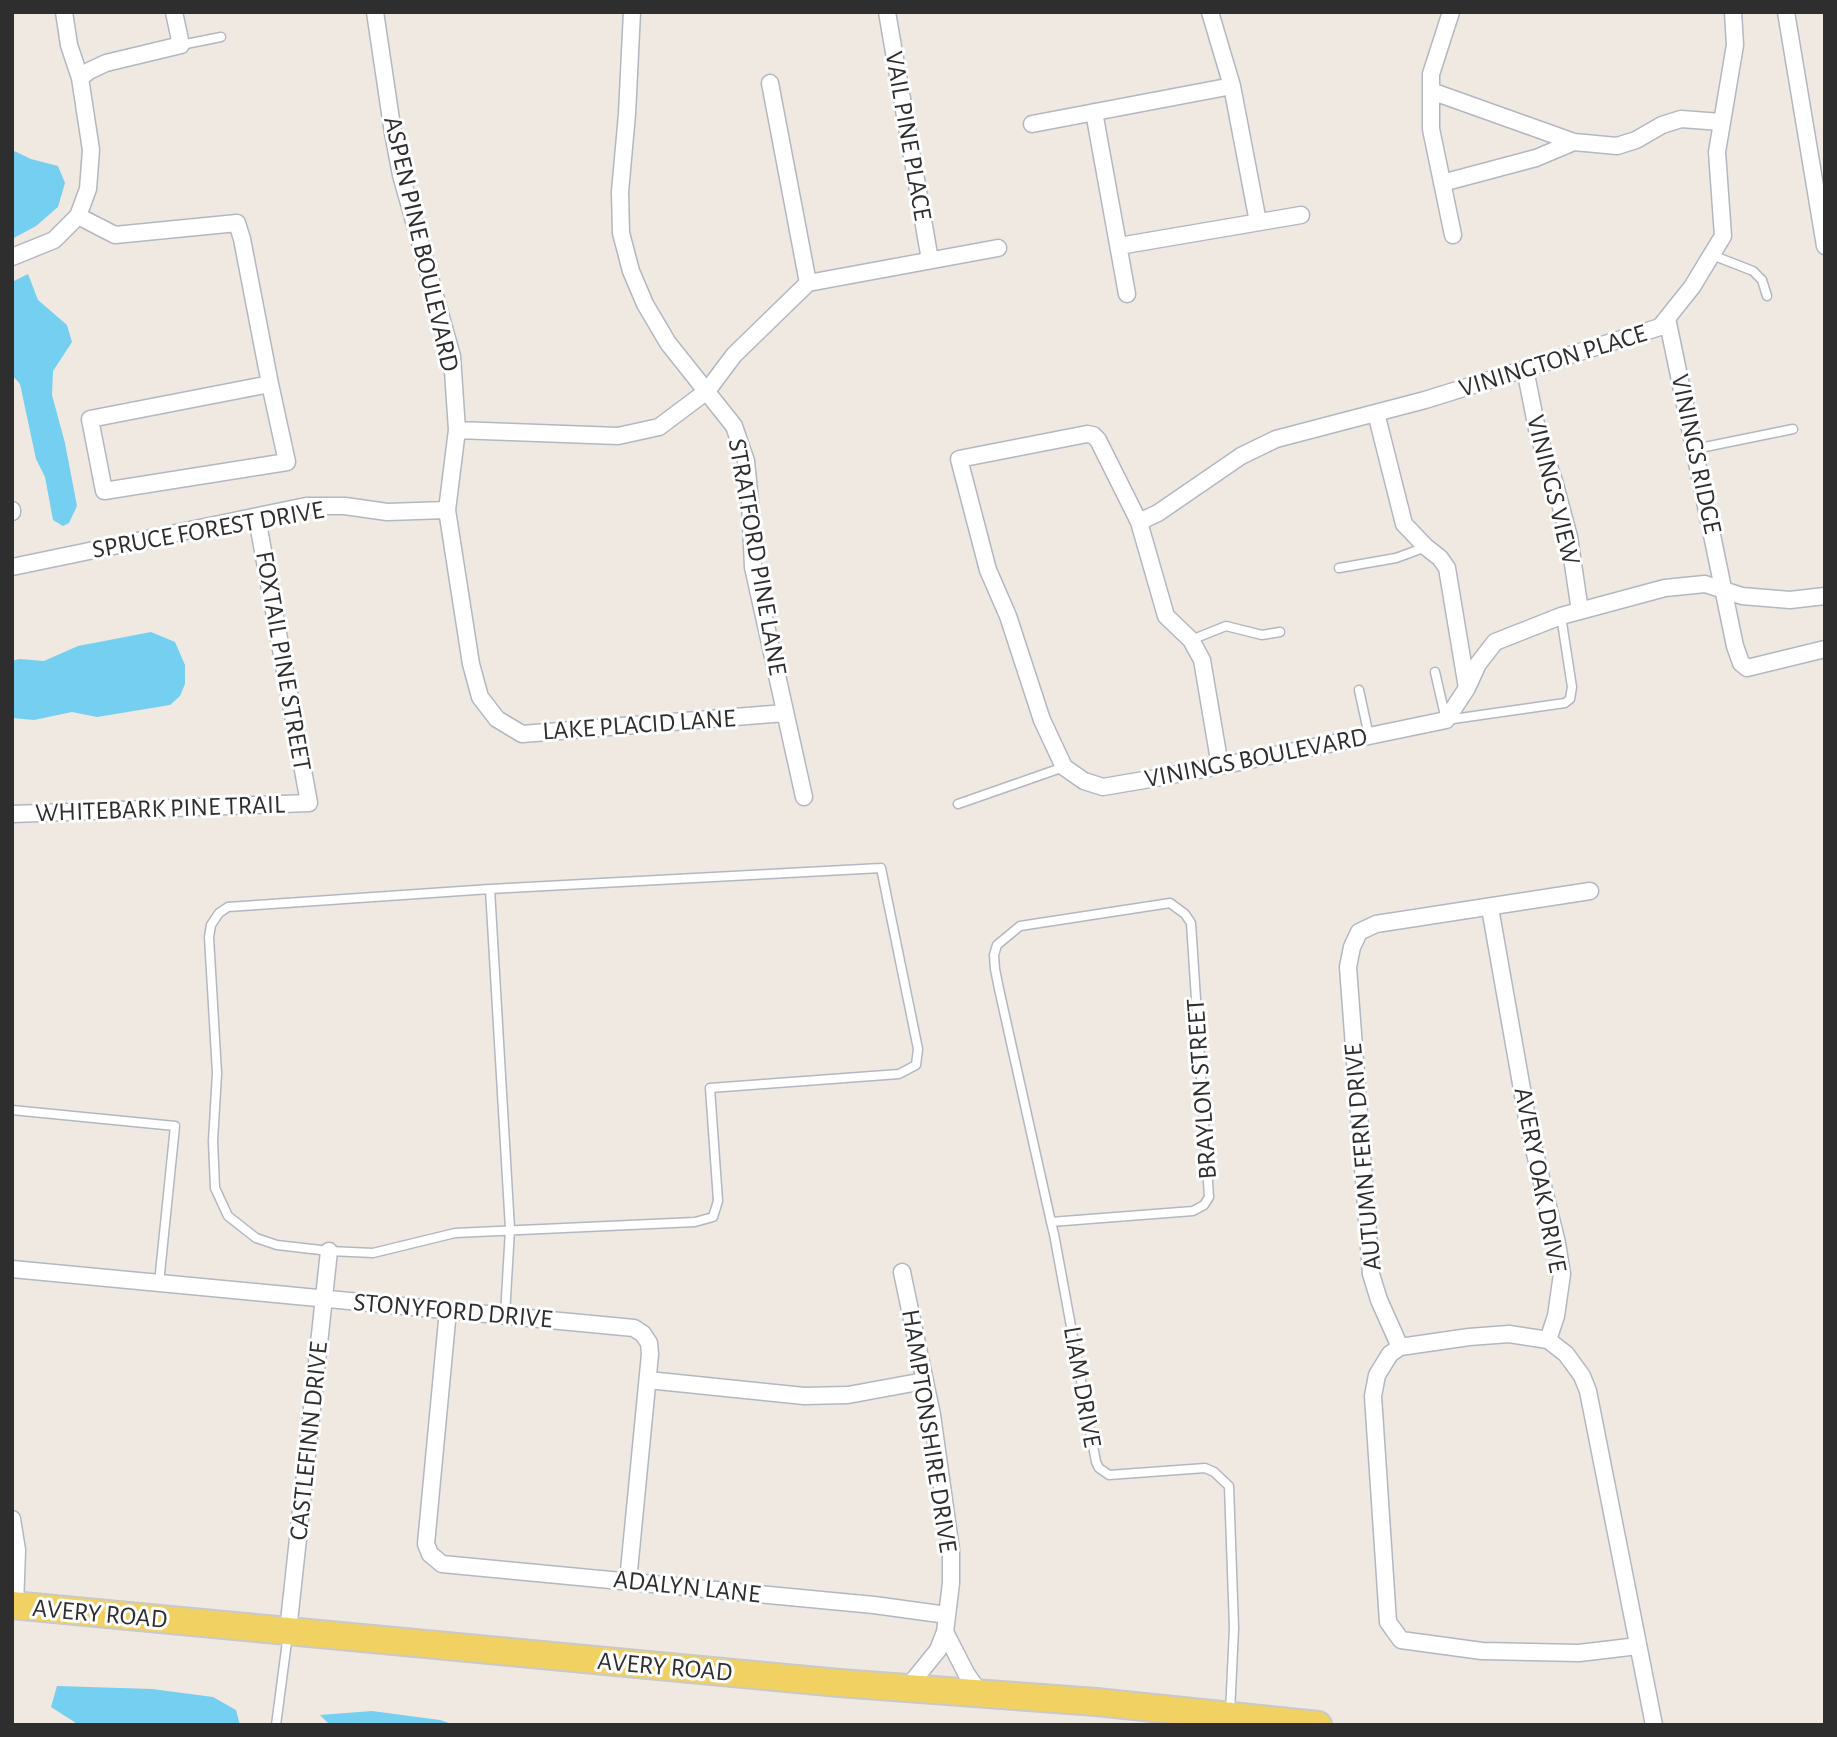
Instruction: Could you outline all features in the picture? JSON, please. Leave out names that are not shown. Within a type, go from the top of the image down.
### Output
[{"type":"main road","name":"AVERY ROAD","points":[[14,1606],[1318,1725]]},
{"type":"street","points":[[12,257],[54,240],[78,216],[88,188],[91,150],[80,78],[69,45],[64,12]]},
{"type":"street","points":[[80,78],[107,63],[181,46],[174,12]]},
{"type":"street","name":"ASPEN PINE BOULEVARD","points":[[375,12],[401,175],[452,356],[457,430],[447,510],[471,664],[480,696],[497,719]]},
{"type":"street","name":"STRATFORD PINE LANE","points":[[632,12],[620,192],[621,233],[631,271],[645,304],[668,343],[734,426],[746,461],[753,567],[804,797]]},
{"type":"street","name":"VAIL PINE PLACE","points":[[887,12],[930,260]]},
{"type":"street","points":[[1210,12],[1232,86],[1258,222]]},
{"type":"street","points":[[1451,12],[1431,74],[1431,129],[1453,234]]},
{"type":"street","name":"VININGTON PLACE","points":[[1139,522],[1158,513],[1241,456],[1276,439],[1376,413],[1660,327],[1692,287],[1723,236],[1717,152],[1720,121],[1731,78],[1735,45],[1733,12]]},
{"type":"street","points":[[1786,12],[1825,246]]},
{"type":"street","points":[[769,83],[808,283]]},
{"type":"street","points":[[1032,124],[1232,86]]},
{"type":"street","points":[[1431,91],[1574,142],[1617,146],[1636,141],[1662,125],[1681,120],[1720,121]]},
{"type":"street","points":[[1094,112],[1127,294]]},
{"type":"street","points":[[1442,183],[1536,158],[1574,142]]},
{"type":"street","points":[[1119,246],[1301,215]]},
{"type":"street","points":[[78,216],[116,235],[237,223],[287,462],[104,491],[90,419],[270,384]]},
{"type":"street","points":[[457,430],[618,436],[659,427],[707,391],[734,355],[808,283],[998,248]]},
{"type":"street","name":"VININGS RIDGE","points":[[1667,318],[1724,590]]},
{"type":"street","name":"VININGS VIEW","points":[[1525,369],[1538,434],[1569,537],[1580,611]]},
{"type":"street","points":[[1376,413],[1404,524],[1447,568],[1467,688]]},
{"type":"street","points":[[1064,767],[1042,720],[1008,616],[988,570],[959,459],[1087,434],[1098,440],[1139,522],[1166,616],[1191,640],[1202,660],[1220,766]]},
{"type":"street","name":"SPRUCE FOREST DRIVE","points":[[12,567],[306,506],[345,506],[387,512],[447,510]]},
{"type":"street","name":"FOXTAIL PINE STREET","points":[[257,518],[309,803]]},
{"type":"street","points":[[1446,720],[1467,688],[1478,664],[1495,642],[1561,615],[1665,588],[1705,584],[1742,596],[1790,600],[1824,598]]},
{"type":"street","points":[[1724,590],[1735,646],[1741,663],[1747,668],[1825,649]]},
{"type":"street","name":"LAKE PLACID LANE","points":[[497,719],[522,734],[785,713]]},
{"type":"street","name":"VININGS BOULEVARD","points":[[1064,767],[1084,781],[1103,787],[1446,720]]},
{"type":"street","name":"WHITEBARK PINE TRAIL","points":[[12,814],[309,803]]},
{"type":"street","points":[[1490,908],[1590,891]]},
{"type":"street","name":"AUTUMN FERN DRIVE","points":[[1400,1347],[1379,1300],[1371,1274],[1348,967],[1352,947],[1359,932],[1376,924],[1490,908]]},
{"type":"street","name":"AVERY OAK DRIVE","points":[[1490,908],[1529,1129],[1557,1243],[1562,1275],[1556,1316],[1548,1340]]},
{"type":"street","name":"CASTLEFINN DRIVE","points":[[289,1632],[329,1251]]},
{"type":"street","name":"STONYFORD DRIVE","points":[[12,1269],[634,1328],[643,1334],[649,1343],[650,1354],[628,1581]]},
{"type":"street","name":"HAMPTONSHIRE DRIVE","points":[[902,1272],[940,1468],[951,1550],[951,1583],[945,1632],[938,1650],[908,1687]]},
{"type":"street","name":"ADALYN LANE","points":[[448,1310],[426,1544],[430,1554],[442,1564],[947,1615]]},
{"type":"street","points":[[1638,1646],[1579,1653],[1482,1651],[1401,1640],[1388,1622],[1373,1396],[1377,1375],[1390,1354],[1400,1347],[1509,1334],[1548,1340],[1566,1354],[1582,1376],[1588,1391],[1654,1725]]},
{"type":"street","points":[[648,1380],[815,1396],[848,1395],[924,1381]]},
{"type":"street","points":[[12,1519],[17,1550],[14,1606]]},
{"type":"street","points":[[945,1632],[979,1692]]},
{"type":"lane","points":[[181,46],[220,37]]},
{"type":"lane","points":[[1712,255],[1753,271],[1762,280],[1767,296]]},
{"type":"lane","points":[[1695,449],[1793,429]]},
{"type":"lane","points":[[1339,568],[1396,558],[1426,547]]},
{"type":"lane","points":[[1435,672],[1446,720],[1565,703],[1570,699],[1572,687],[1561,615]]},
{"type":"lane","points":[[1191,640],[1226,626],[1262,635],[1280,632]]},
{"type":"lane","points":[[1359,690],[1369,736]]},
{"type":"lane","points":[[958,804],[1064,767]]},
{"type":"lane","points":[[881,867],[918,1049],[916,1065],[899,1074],[710,1088],[718,1201],[713,1217],[695,1222],[455,1233],[373,1253],[277,1245],[256,1238],[228,1216],[215,1188],[212,1141],[217,1073],[209,937],[211,925],[219,913],[228,907],[239,905],[490,889],[881,867]]},
{"type":"lane","points":[[490,889],[510,1229],[505,1315]]},
{"type":"lane","name":"LIAM DRIVE","points":[[1177,907],[1170,904],[1158,905],[1034,922],[1020,926],[997,945],[994,955],[1051,1222],[1096,1462],[1099,1468],[1109,1475],[1205,1468],[1214,1472],[1228,1486],[1234,1628],[1230,1716]]},
{"type":"lane","name":"BRAYLON STREET","points":[[1051,1222],[1193,1211],[1204,1205],[1209,1197],[1191,923],[1177,907]]},
{"type":"lane","points":[[12,1110],[174,1126],[159,1283]]},
{"type":"lane","points":[[276,1725],[289,1632]]},
{"type":"water","points":[[12,150],[31,159],[58,166],[65,183],[58,207],[36,226],[12,239]]},
{"type":"water","points":[[28,274],[38,300],[67,325],[72,342],[53,371],[52,395],[65,443],[77,506],[69,523],[63,526],[53,520],[45,477],[36,459],[20,384],[12,375],[12,282]]},
{"type":"water","points":[[151,632],[175,642],[185,665],[185,684],[180,696],[170,705],[97,717],[72,712],[34,720],[12,718],[12,661],[44,661],[78,646]]},
{"type":"water","points":[[57,1686],[152,1689],[213,1697],[236,1710],[240,1725],[79,1725],[51,1707]]},
{"type":"water","points":[[372,1711],[440,1720],[455,1725],[330,1725],[320,1715]]}]
